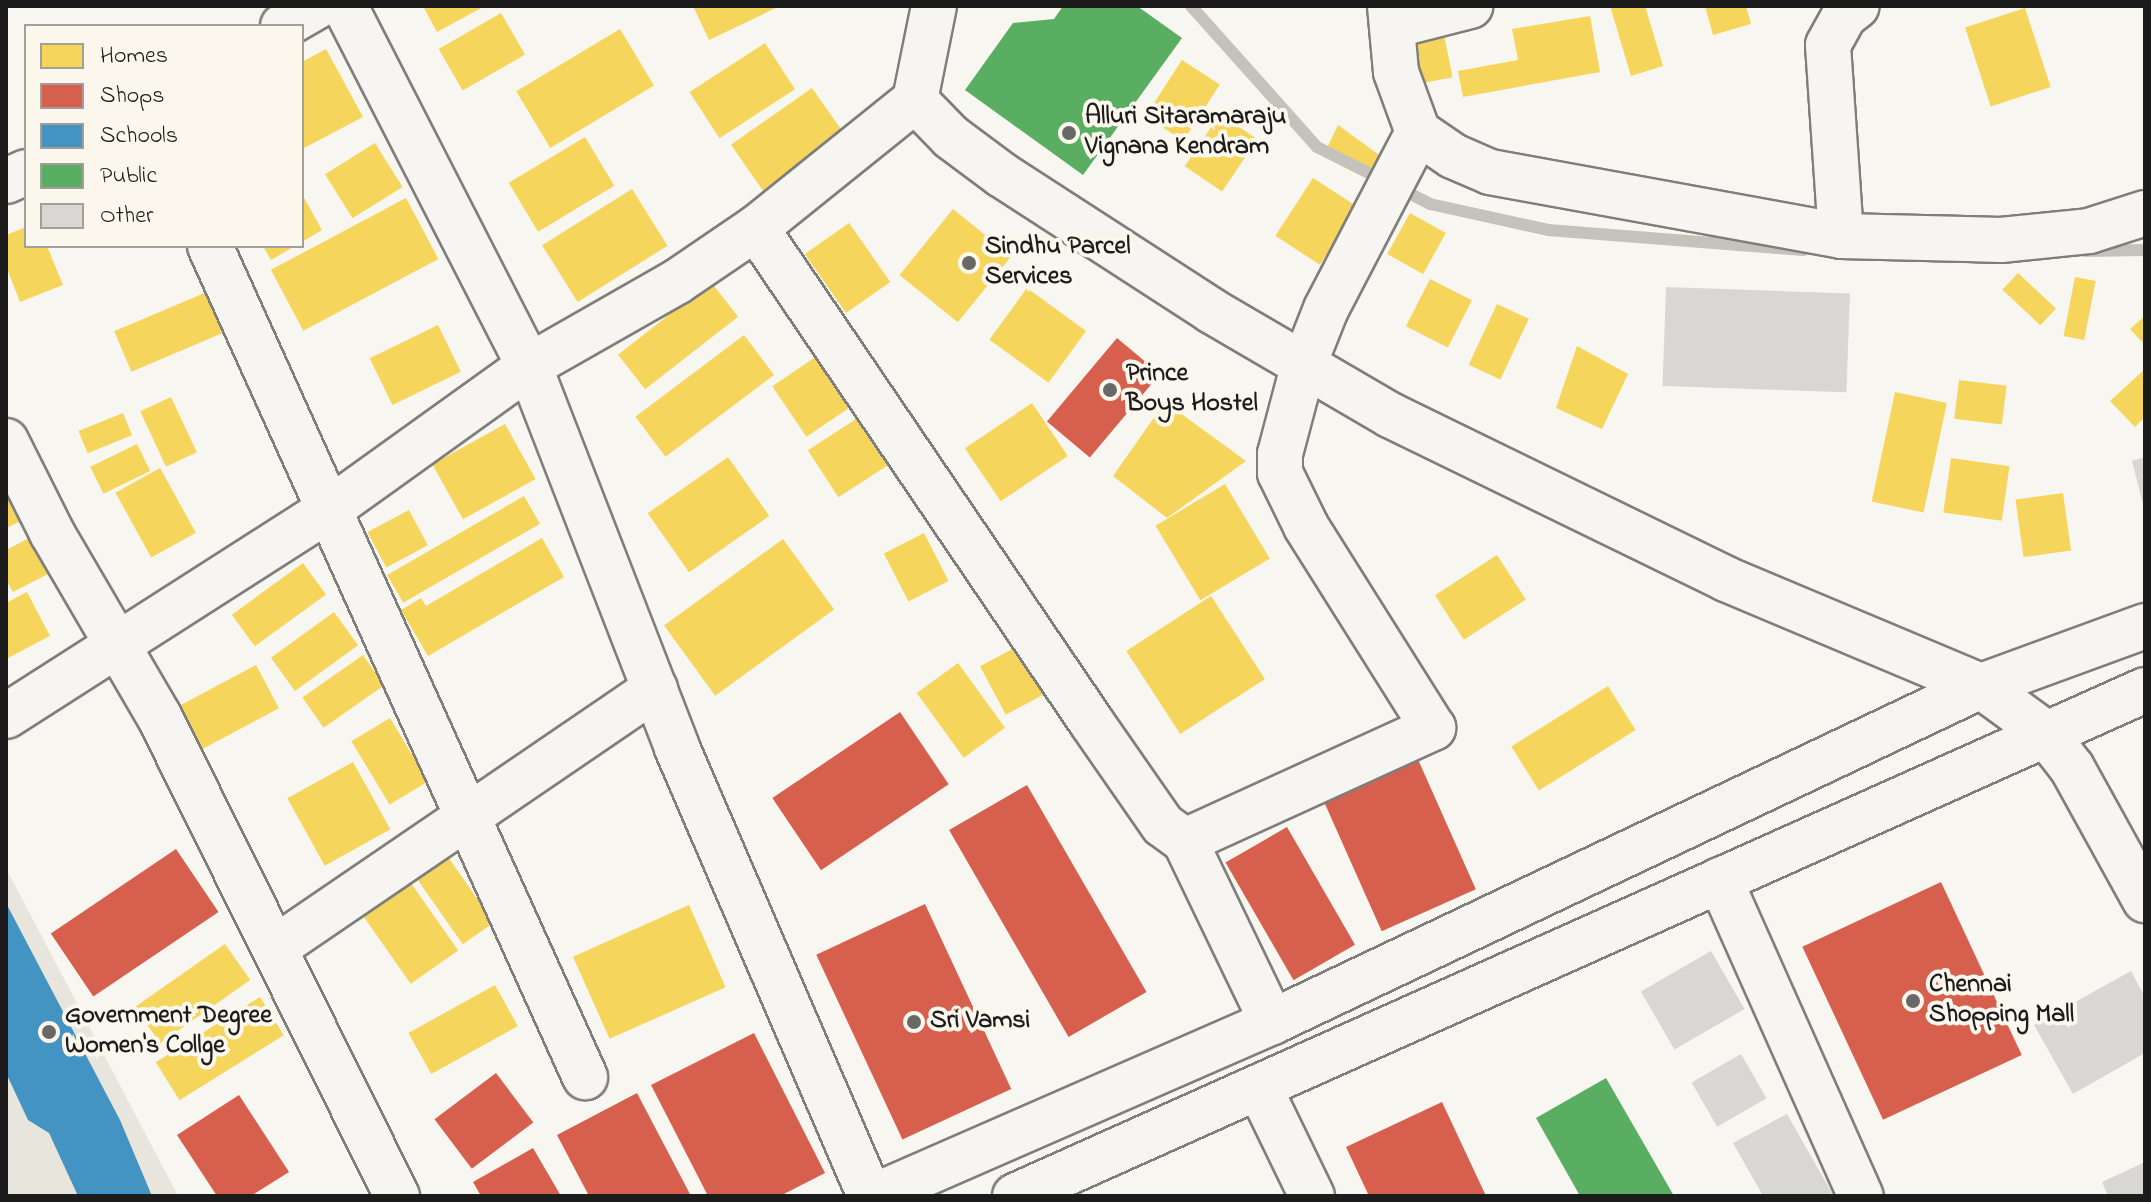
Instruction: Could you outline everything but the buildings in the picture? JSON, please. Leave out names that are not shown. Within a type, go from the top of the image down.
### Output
[{"type":"street","points":[[286,24],[317,6]]},
{"type":"street","points":[[345,6],[529,366],[655,689],[872,1196],[1272,1022],[1981,686],[2145,626]]},
{"type":"street","points":[[6,716],[330,509],[529,366],[678,281],[756,228],[915,100],[934,6]]},
{"type":"street","points":[[1470,6],[1391,16],[1404,105],[1418,132],[1453,156],[1490,172],[1841,236],[2001,240],[2089,231],[2145,213]]},
{"type":"street","points":[[1841,236],[1828,45],[1844,16],[1857,6]]},
{"type":"street","points":[[915,100],[951,137],[1002,175],[1303,367],[1494,469],[1726,579],[1981,686],[2044,732],[2081,782],[2145,900]]},
{"type":"street","points":[[1185,841],[1433,728],[1285,489],[1280,454],[1303,367],[1358,242],[1418,132]]},
{"type":"street","points":[[756,228],[1163,825],[1185,841],[1272,1022]]},
{"type":"street","points":[[211,248],[585,1077]]},
{"type":"street","points":[[6,441],[117,647],[159,716],[397,1196]]},
{"type":"street","points":[[275,948],[469,819],[655,689]]},
{"type":"street","points":[[1015,1196],[1260,1089],[2044,732],[2145,690]]},
{"type":"street","points":[[1720,880],[1861,1196]]},
{"type":"street","points":[[1260,1089],[1312,1196]]},
{"type":"shaded area","name":"Government Degree Women's Collge","points":[[6,868],[178,1196],[6,1196]]},
{"type":"waterway","points":[[1191,6],[1317,147],[1367,172]]},
{"type":"waterway","points":[[1397,187],[1430,204],[1548,230],[1803,250]]},
{"type":"waterway","points":[[2085,251],[2145,250]]},
{"type":"place","name":"Alluri Sitaramaraju Vignana Kendram","points":[[1069,133]]},
{"type":"place","name":"Sindhu Parcel Services","points":[[969,263]]},
{"type":"place","name":"Prince Boys Hostel","points":[[1110,390]]},
{"type":"place","name":"Chennai Shopping Mall","points":[[1913,1001]]},
{"type":"place","name":"Sri Vamsi","points":[[914,1022]]},
{"type":"place","name":"Government Degree Women's Collge","points":[[49,1032]]}]
